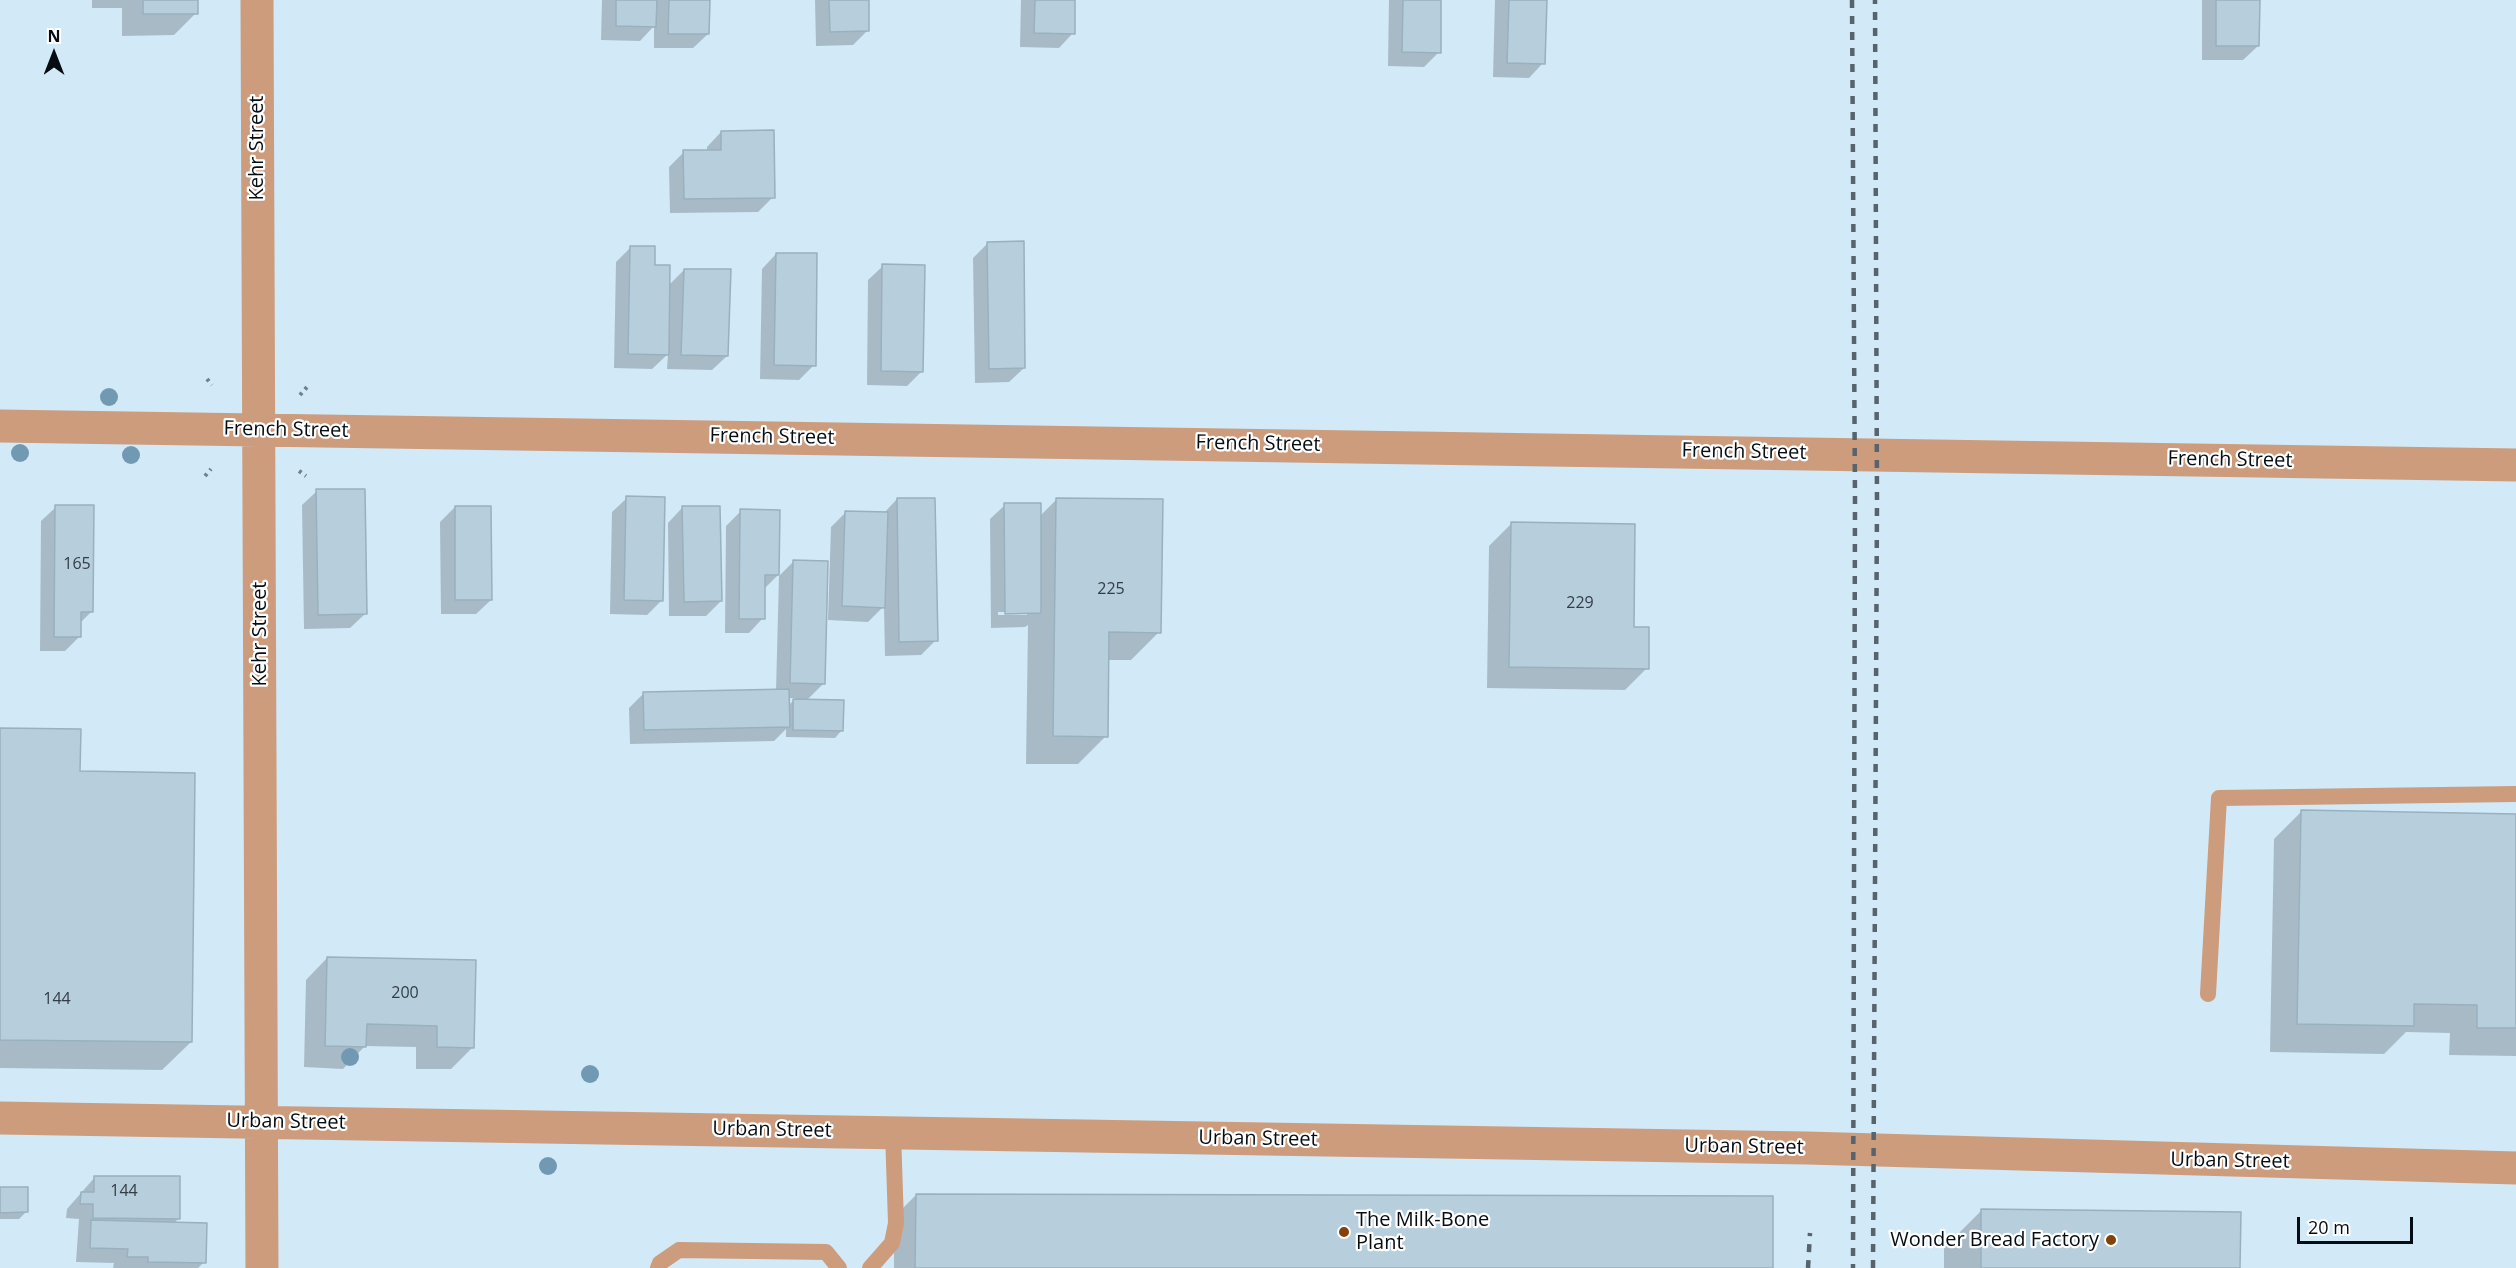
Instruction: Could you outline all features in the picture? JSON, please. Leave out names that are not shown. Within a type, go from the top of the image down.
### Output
[{"type":"street","name":"Kehr Street","points":[[257,0],[262,1268]]},
{"type":"street","name":"French Street","points":[[0,426],[2516,465]]},
{"type":"street","name":"Urban Street","points":[[0,1118],[1807,1148],[2516,1168]]},
{"type":"lane","points":[[2208,994],[2219,798],[2516,794]]},
{"type":"lane","points":[[870,1268],[892,1243],[896,1223],[893,1132]]},
{"type":"lane","points":[[658,1268],[660,1263],[680,1250],[757,1260],[826,1252],[839,1268]]},
{"type":"path","points":[[207,379],[212,385]]},
{"type":"path","points":[[205,476],[211,469]]},
{"type":"path","points":[[299,471],[306,476]]},
{"type":"building","points":[[143,0],[198,0],[198,14],[143,14]]},
{"type":"building","points":[[616,0],[657,0],[656,27],[616,26]]},
{"type":"building","points":[[669,0],[710,0],[709,34],[668,34]]},
{"type":"building","points":[[829,0],[869,0],[869,31],[830,32]]},
{"type":"building","points":[[1035,0],[1075,0],[1075,34],[1034,33]]},
{"type":"building","points":[[1403,0],[1441,0],[1441,53],[1402,52]]},
{"type":"building","points":[[1509,0],[1547,0],[1545,64],[1507,63]]},
{"type":"building","points":[[2216,0],[2260,0],[2259,46],[2216,46]]},
{"type":"building","points":[[774,130],[775,198],[684,199],[683,150],[721,150],[721,131]]},
{"type":"building","points":[[1024,241],[1025,368],[989,369],[987,242]]},
{"type":"building","points":[[630,246],[655,246],[655,265],[670,265],[669,355],[628,354]]},
{"type":"building","points":[[776,253],[817,253],[816,366],[774,365]]},
{"type":"building","points":[[882,264],[925,265],[923,372],[881,371]]},
{"type":"building","points":[[684,269],[731,269],[728,356],[681,355]]},
{"type":"building","points":[[316,489],[365,489],[367,614],[318,615]]},
{"type":"building","points":[[626,496],[665,497],[663,601],[624,600]]},
{"type":"building","points":[[897,498],[935,498],[938,641],[899,642]]},
{"type":"building","points":[[1056,498],[1163,499],[1161,633],[1109,632],[1108,737],[1053,736]]},
{"type":"building","points":[[1004,503],[1041,503],[1041,613],[1005,614]]},
{"type":"building","points":[[55,505],[94,505],[93,612],[81,612],[81,637],[54,637]]},
{"type":"building","points":[[455,506],[491,506],[492,600],[455,600]]},
{"type":"building","points":[[682,506],[720,506],[722,601],[684,602]]},
{"type":"building","points":[[740,509],[780,510],[779,575],[765,575],[765,619],[739,619]]},
{"type":"building","points":[[845,511],[888,512],[885,608],[842,606]]},
{"type":"building","points":[[1511,522],[1635,524],[1634,627],[1649,627],[1649,669],[1509,667]]},
{"type":"building","points":[[793,560],[828,561],[825,684],[790,683]]},
{"type":"building","points":[[789,689],[790,727],[644,730],[643,692]]},
{"type":"building","points":[[793,699],[844,700],[843,731],[793,730]]},
{"type":"building","points":[[0,728],[81,729],[80,771],[195,773],[192,1042],[0,1040]]},
{"type":"building","points":[[2301,810],[2516,814],[2516,1028],[2477,1028],[2477,1005],[2414,1004],[2414,1026],[2297,1024]]},
{"type":"building","points":[[327,957],[476,960],[474,1048],[437,1047],[437,1026],[367,1024],[366,1047],[325,1046]]},
{"type":"building","points":[[94,1176],[180,1176],[180,1219],[93,1218],[93,1204],[80,1204],[81,1192],[94,1192]]},
{"type":"building","points":[[0,1187],[28,1187],[28,1212],[0,1213]]},
{"type":"building","name":"The Milk-Bone Plant","points":[[916,1194],[1773,1196],[1773,1268],[915,1268]]},
{"type":"building","name":"Wonder Bread Factory","points":[[1981,1209],[2241,1212],[2240,1268],[1981,1268]]},
{"type":"building","points":[[91,1220],[207,1223],[206,1263],[148,1262],[148,1257],[127,1257],[128,1249],[90,1248]]},
{"type":"railway","points":[[1852,0],[1855,502],[1853,1268]]},
{"type":"railway","points":[[1873,1268],[1877,502],[1875,0]]},
{"type":"railway","points":[[1808,1268],[1810,1233]]},
{"type":"place","name":"The Milk-Bone Plant","points":[[1344,1232]]},
{"type":"place","name":"Wonder Bread Factory","points":[[2111,1240]]}]
